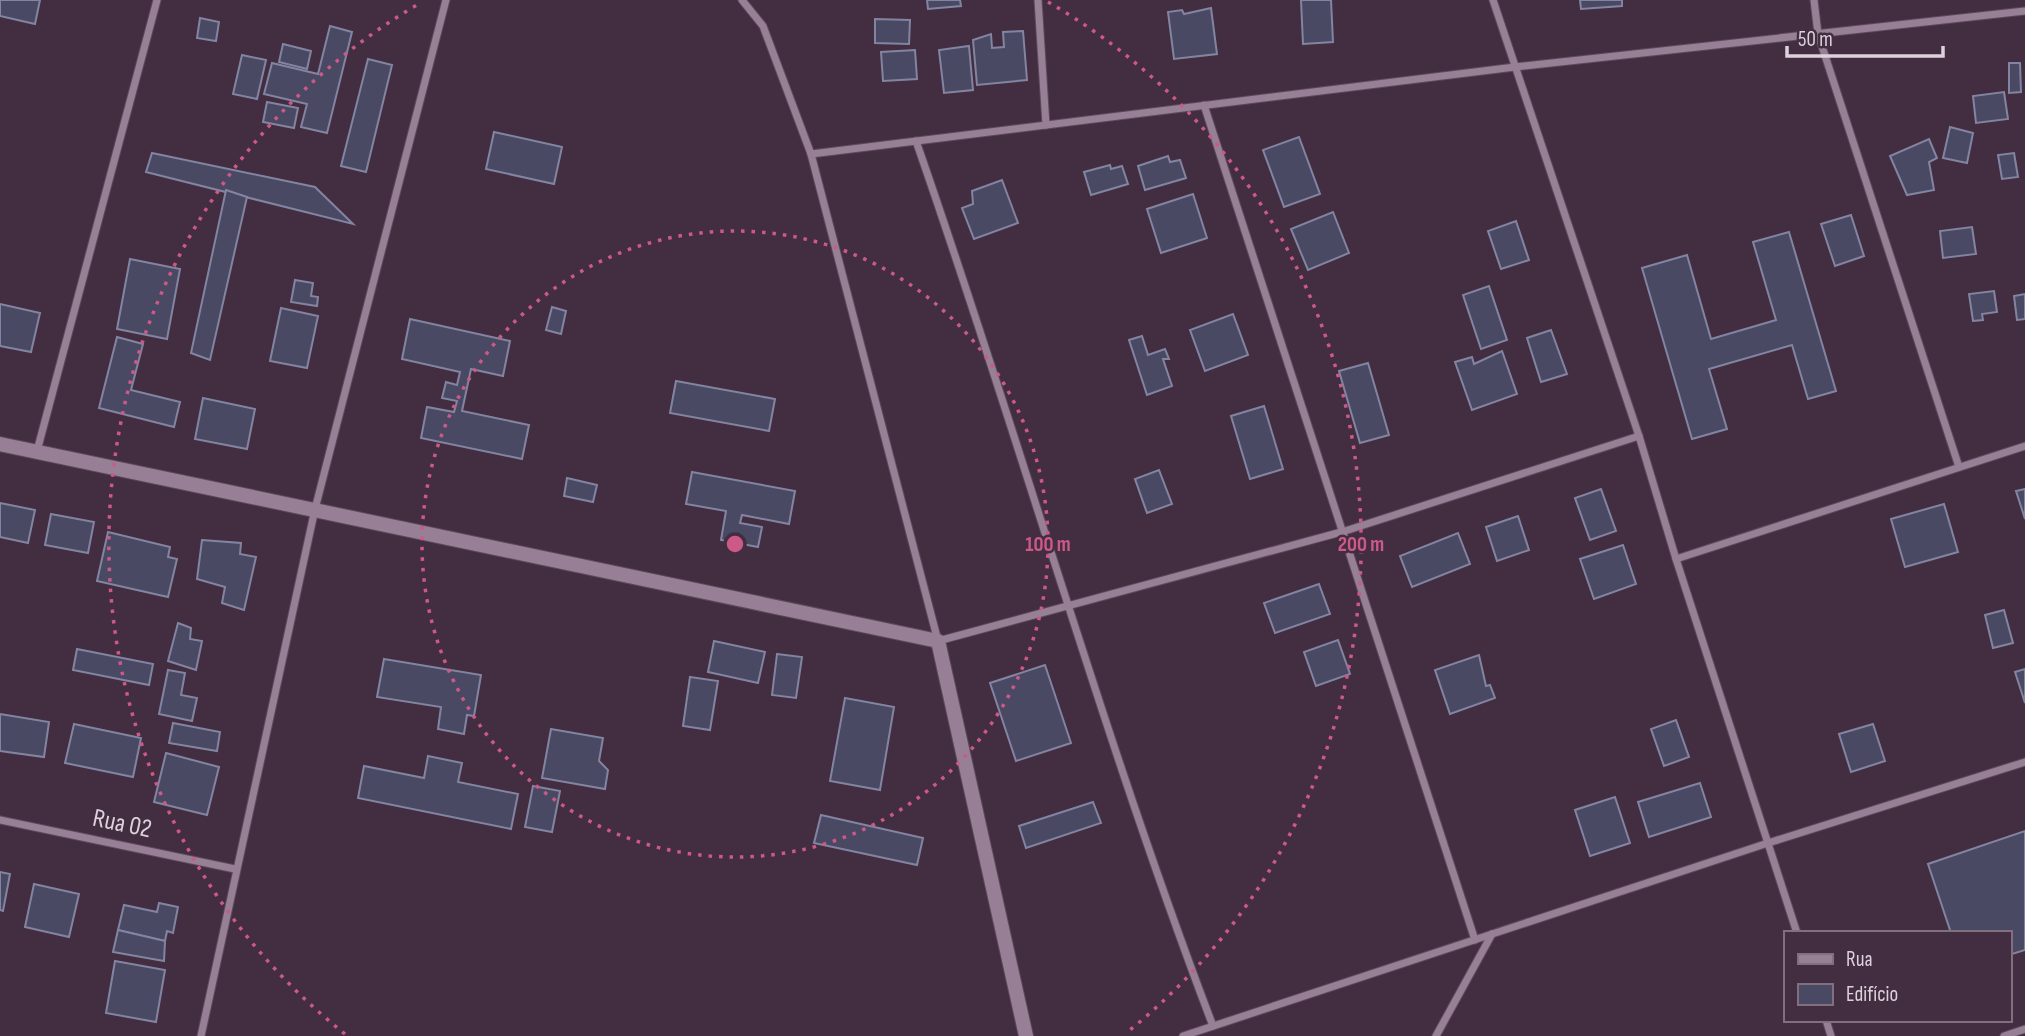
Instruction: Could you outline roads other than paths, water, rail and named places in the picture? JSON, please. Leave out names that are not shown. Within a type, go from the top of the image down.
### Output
[{"type":"street","points":[[37,451],[157,0]]},
{"type":"street","points":[[201,1036],[315,509],[446,0]]},
{"type":"street","points":[[742,0],[764,26],[811,154],[938,641],[1026,1036]]},
{"type":"street","points":[[1038,0],[1046,125]]},
{"type":"street","points":[[1493,0],[1639,436],[1796,931]]},
{"type":"street","points":[[1814,0],[1818,34],[1959,467]]},
{"type":"street","points":[[811,154],[1515,66],[2025,11]]},
{"type":"street","points":[[1204,105],[1345,531],[1475,940]]},
{"type":"street","points":[[916,141],[965,281],[1067,605],[1166,902],[1213,1026]]},
{"type":"street","points":[[0,444],[938,641],[1345,531],[1639,436]]},
{"type":"street","points":[[1676,559],[2025,446]]},
{"type":"street","points":[[1183,1036],[1768,843],[2025,762]]},
{"type":"street","name":"Rua 02","points":[[0,820],[235,869]]},
{"type":"street","points":[[1436,1036],[1492,933]]},
{"type":"street","points":[[2004,1036],[2025,1029]]}]
